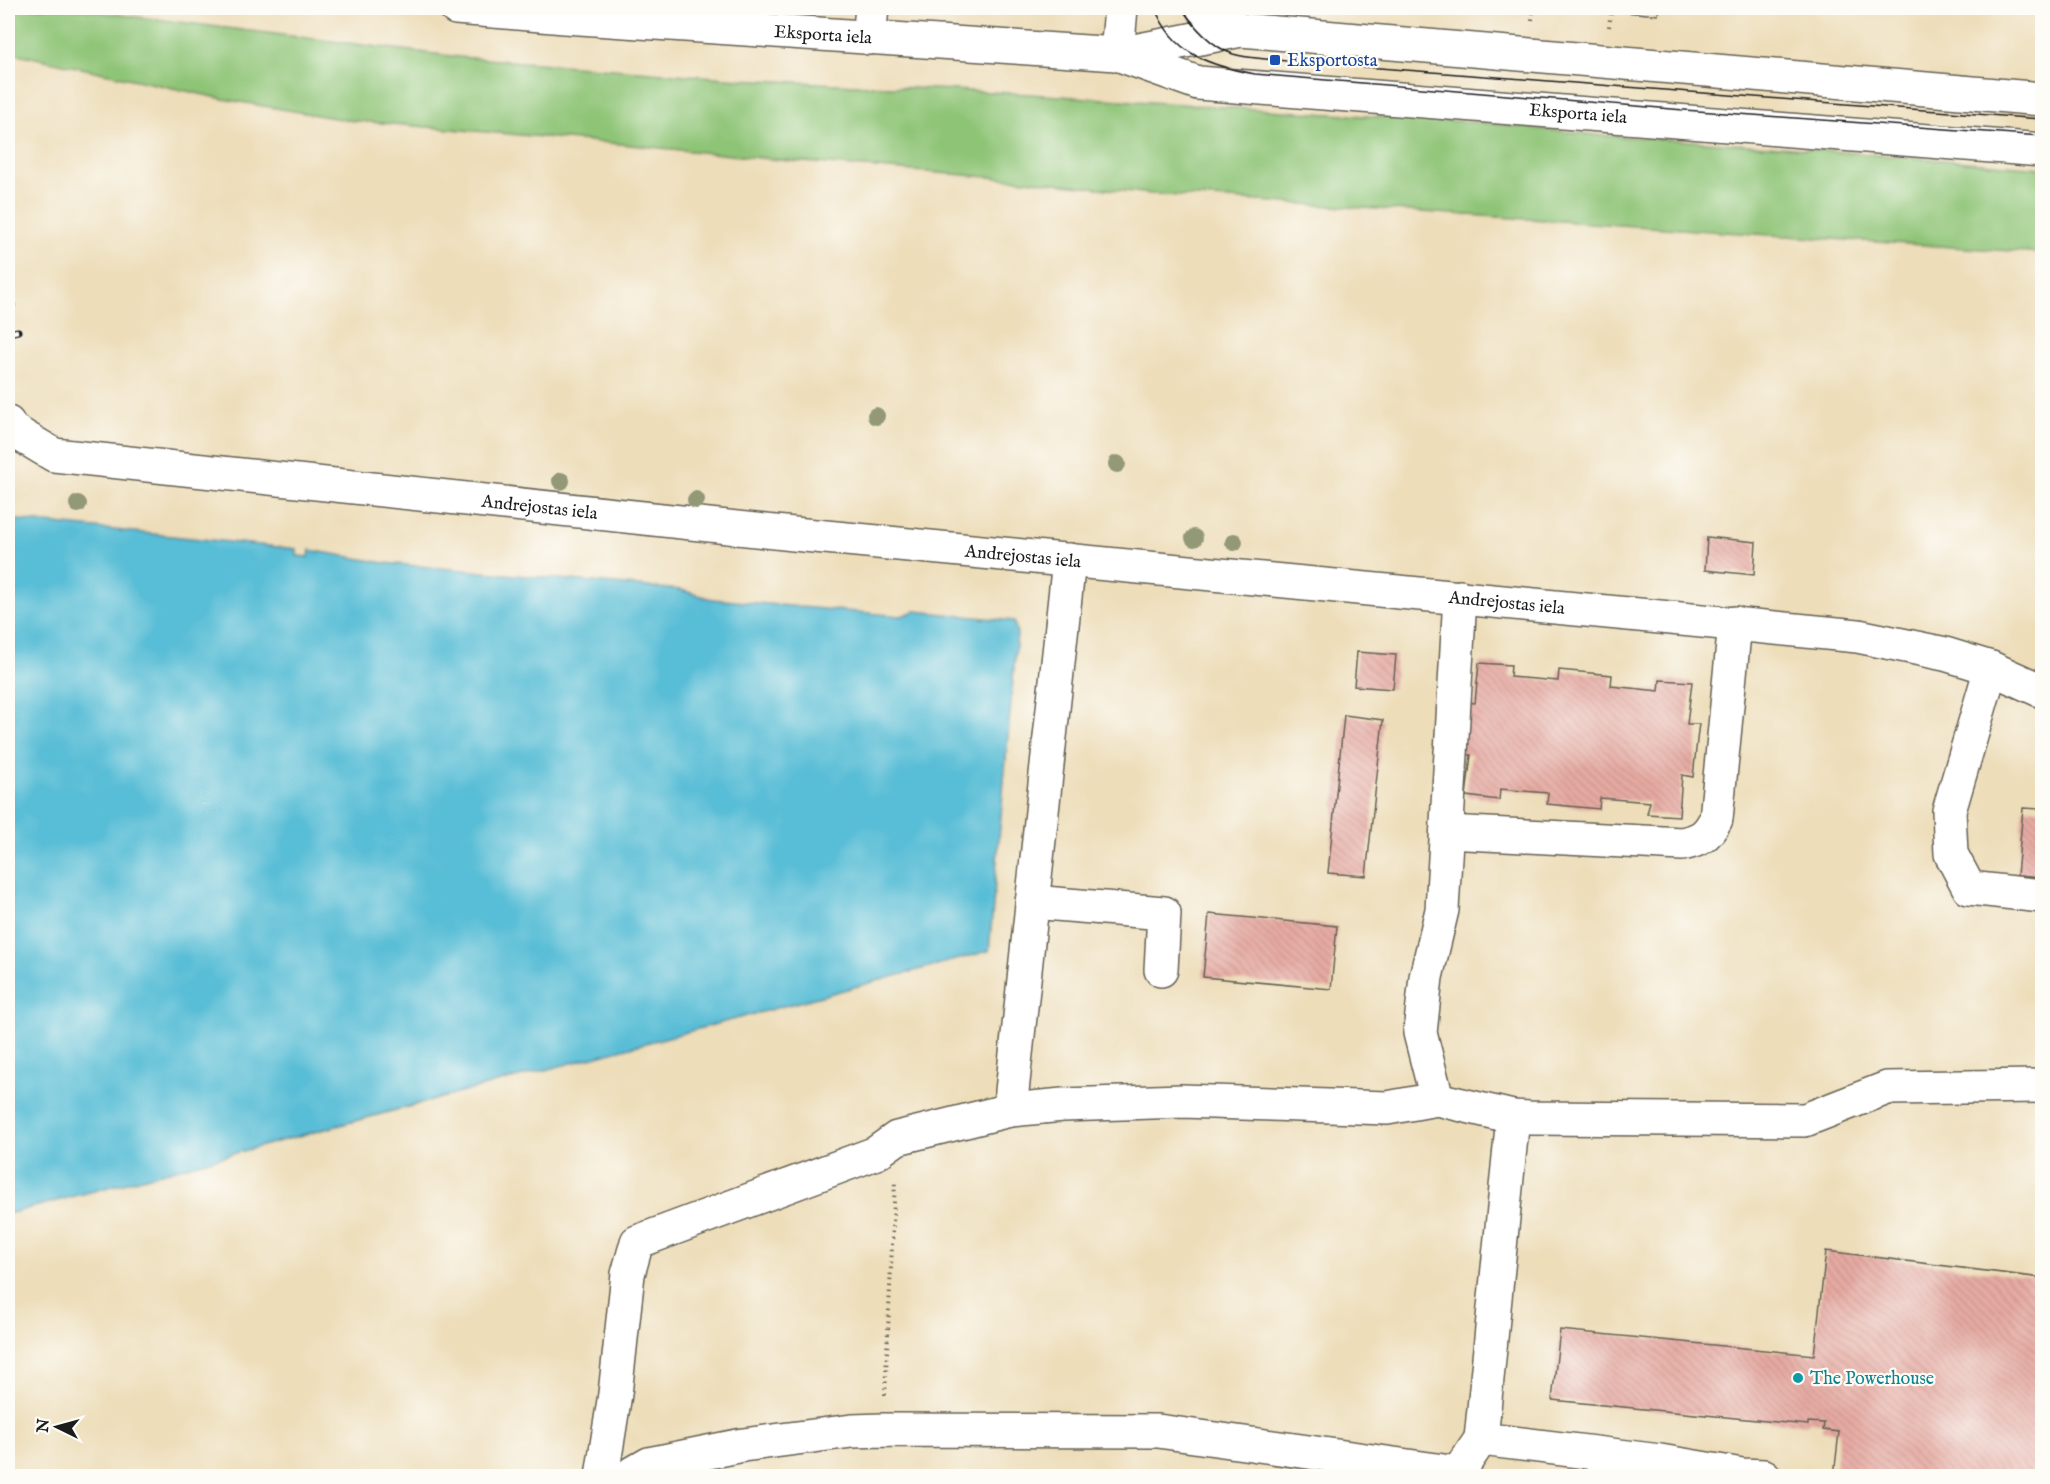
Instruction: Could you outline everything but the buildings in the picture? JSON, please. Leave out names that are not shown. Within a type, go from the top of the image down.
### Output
[{"type":"street","name":"Eksporta iela","points":[[456,8],[871,23],[1117,54],[1198,83],[2043,150]]},
{"type":"street","points":[[1117,54],[1120,8]]},
{"type":"street","points":[[1203,8],[1216,20],[1241,30]]},
{"type":"street","name":"Eksporta iela","points":[[1117,54],[1241,30],[2043,99]]},
{"type":"street","name":"Andrejostas iela","points":[[8,423],[9,428],[54,454],[794,534],[1858,636],[1945,654],[1991,668],[2043,691]]},
{"type":"street","points":[[1010,1110],[1069,560]]},
{"type":"street","points":[[1437,1099],[1420,1033],[1426,977],[1442,910],[1460,597]]},
{"type":"street","points":[[1447,832],[1682,844],[1698,840],[1709,831],[1716,819],[1735,623]]},
{"type":"street","points":[[1991,668],[1949,810],[1950,854],[1969,888],[2043,896]]},
{"type":"street","points":[[1032,902],[1164,913],[1161,970]]},
{"type":"street","points":[[602,1476],[615,1394],[628,1274],[637,1242],[876,1153],[897,1138],[1010,1110],[1063,1105],[1182,1101],[1387,1108],[1437,1099],[1513,1117],[1805,1120],[1887,1088],[2043,1086]]},
{"type":"street","points":[[628,1476],[650,1464],[743,1445],[852,1431],[883,1430],[1158,1431],[1458,1473],[1481,1439],[1513,1117]]},
{"type":"street","points":[[1481,1439],[1661,1469],[1764,1476]]},
{"type":"path","points":[[883,1430],[897,1138]]},
{"type":"green space","points":[[8,8],[66,8],[459,57],[739,79],[1029,94],[1474,122],[1598,135],[2042,168],[2042,253],[1152,194],[1037,181],[346,120],[223,99],[8,52]]},
{"type":"water","points":[[8,519],[297,549],[297,556],[309,557],[310,550],[385,563],[681,590],[712,599],[901,616],[915,611],[1014,621],[1017,634],[989,951],[8,1214]]},
{"type":"tram line","points":[[1155,8],[1172,37],[1195,55],[1223,67],[1255,74],[1684,110],[2042,136]]},
{"type":"tram line","points":[[1182,8],[1197,29],[1211,41],[1225,51],[1249,57],[2042,119]]},
{"type":"railway","points":[[8,306],[12,305]]},
{"type":"railway","points":[[8,333],[18,331]]},
{"type":"place","name":"Eksportosta","points":[[1275,60]]},
{"type":"place","name":"The Powerhouse","points":[[1798,1378]]}]
